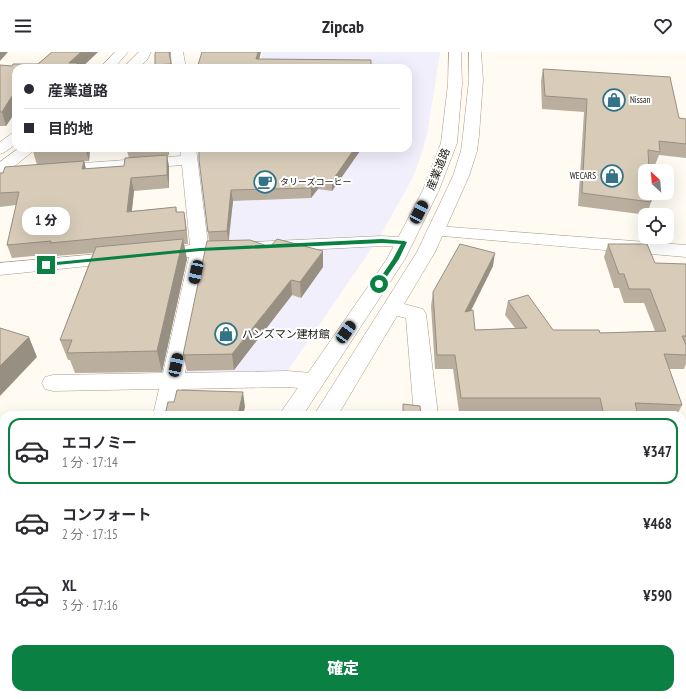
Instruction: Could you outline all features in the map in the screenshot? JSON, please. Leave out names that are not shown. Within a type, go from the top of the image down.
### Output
[{"type":"main road","points":[[111,64],[122,52]]},
{"type":"main road","points":[[134,64],[145,52]]},
{"type":"main road","points":[[178,52],[179,64]]},
{"type":"main road","name":"産業道路","points":[[293,411],[312,381],[396,259],[431,190],[449,143],[455,84],[455,52]]},
{"type":"main road","name":"産業道路","points":[[329,411],[426,252],[437,231],[461,176],[469,151],[476,80],[475,52]]},
{"type":"main road","points":[[0,149],[12,141]]},
{"type":"main road","points":[[0,170],[24,152]]},
{"type":"main road","points":[[0,174],[189,154],[200,250],[166,411]]},
{"type":"main road","points":[[437,231],[686,251]]},
{"type":"main road","points":[[0,269],[200,250],[382,241],[404,242]]},
{"type":"main road","points":[[393,308],[416,314],[426,411]]},
{"type":"main road","points":[[53,383],[287,378],[312,381]]},
{"type":"shaded area","points":[[263,52],[440,52],[427,135],[419,161],[412,179],[379,238],[205,246],[194,152],[412,152],[412,64],[260,64]]},
{"type":"shaded area","points":[[374,245],[284,376],[181,376],[206,253]]},
{"type":"building","points":[[52,52],[81,52],[69,63],[78,63],[77,64],[38,64]]},
{"type":"building","points":[[169,52],[171,64],[155,64],[155,53]]},
{"type":"building","points":[[202,52],[258,52],[256,59],[371,60],[371,64],[198,64]]},
{"type":"building","points":[[0,65],[12,66],[12,96],[2,112],[0,112]]},
{"type":"building","points":[[543,69],[670,77],[679,118],[686,119],[686,144],[659,141],[660,152],[648,150],[649,164],[638,164],[638,200],[651,200],[651,202],[582,193],[587,99],[545,96]]},
{"type":"building","points":[[199,152],[352,152],[332,181],[318,178],[311,188],[231,190],[227,231],[208,232]]},
{"type":"building","points":[[167,155],[167,175],[131,178],[127,212],[176,207],[176,212],[184,212],[186,230],[50,243],[51,241],[7,245],[19,192],[0,193],[0,173],[3,173],[5,167],[84,161],[82,169],[124,166],[125,158]]},
{"type":"building","points":[[183,239],[157,351],[67,353],[72,340],[60,340],[96,247]]},
{"type":"building","name":"ハンズマン建材館","points":[[277,239],[323,251],[300,282],[291,280],[232,354],[183,355],[207,241],[250,240],[270,247]]},
{"type":"building","points":[[460,244],[495,253],[465,312],[473,310],[475,330],[527,328],[508,301],[528,295],[553,330],[599,330],[600,333],[666,331],[650,289],[629,289],[624,274],[619,274],[608,244],[647,244],[655,263],[686,264],[686,336],[682,336],[686,345],[686,355],[664,354],[682,405],[635,403],[637,411],[603,411],[600,398],[461,398],[455,355],[437,355],[433,292]]},
{"type":"building","points":[[0,328],[29,337],[0,366]]},
{"type":"building","points":[[177,390],[243,392],[239,411],[166,411],[168,402],[174,402]]},
{"type":"building","points":[[403,404],[420,406],[421,411],[403,411]]},
{"type":"place","name":"Nissan","points":[[614,100]]},
{"type":"place","name":"WECARS","points":[[612,176]]},
{"type":"place","name":"タリーズコーヒー","points":[[265,182]]},
{"type":"place","name":"ハンズマン建材館","points":[[226,334]]},
{"type":"route","points":[[46,265],[200,250],[382,241],[404,242],[396,259],[379,284]]}]
